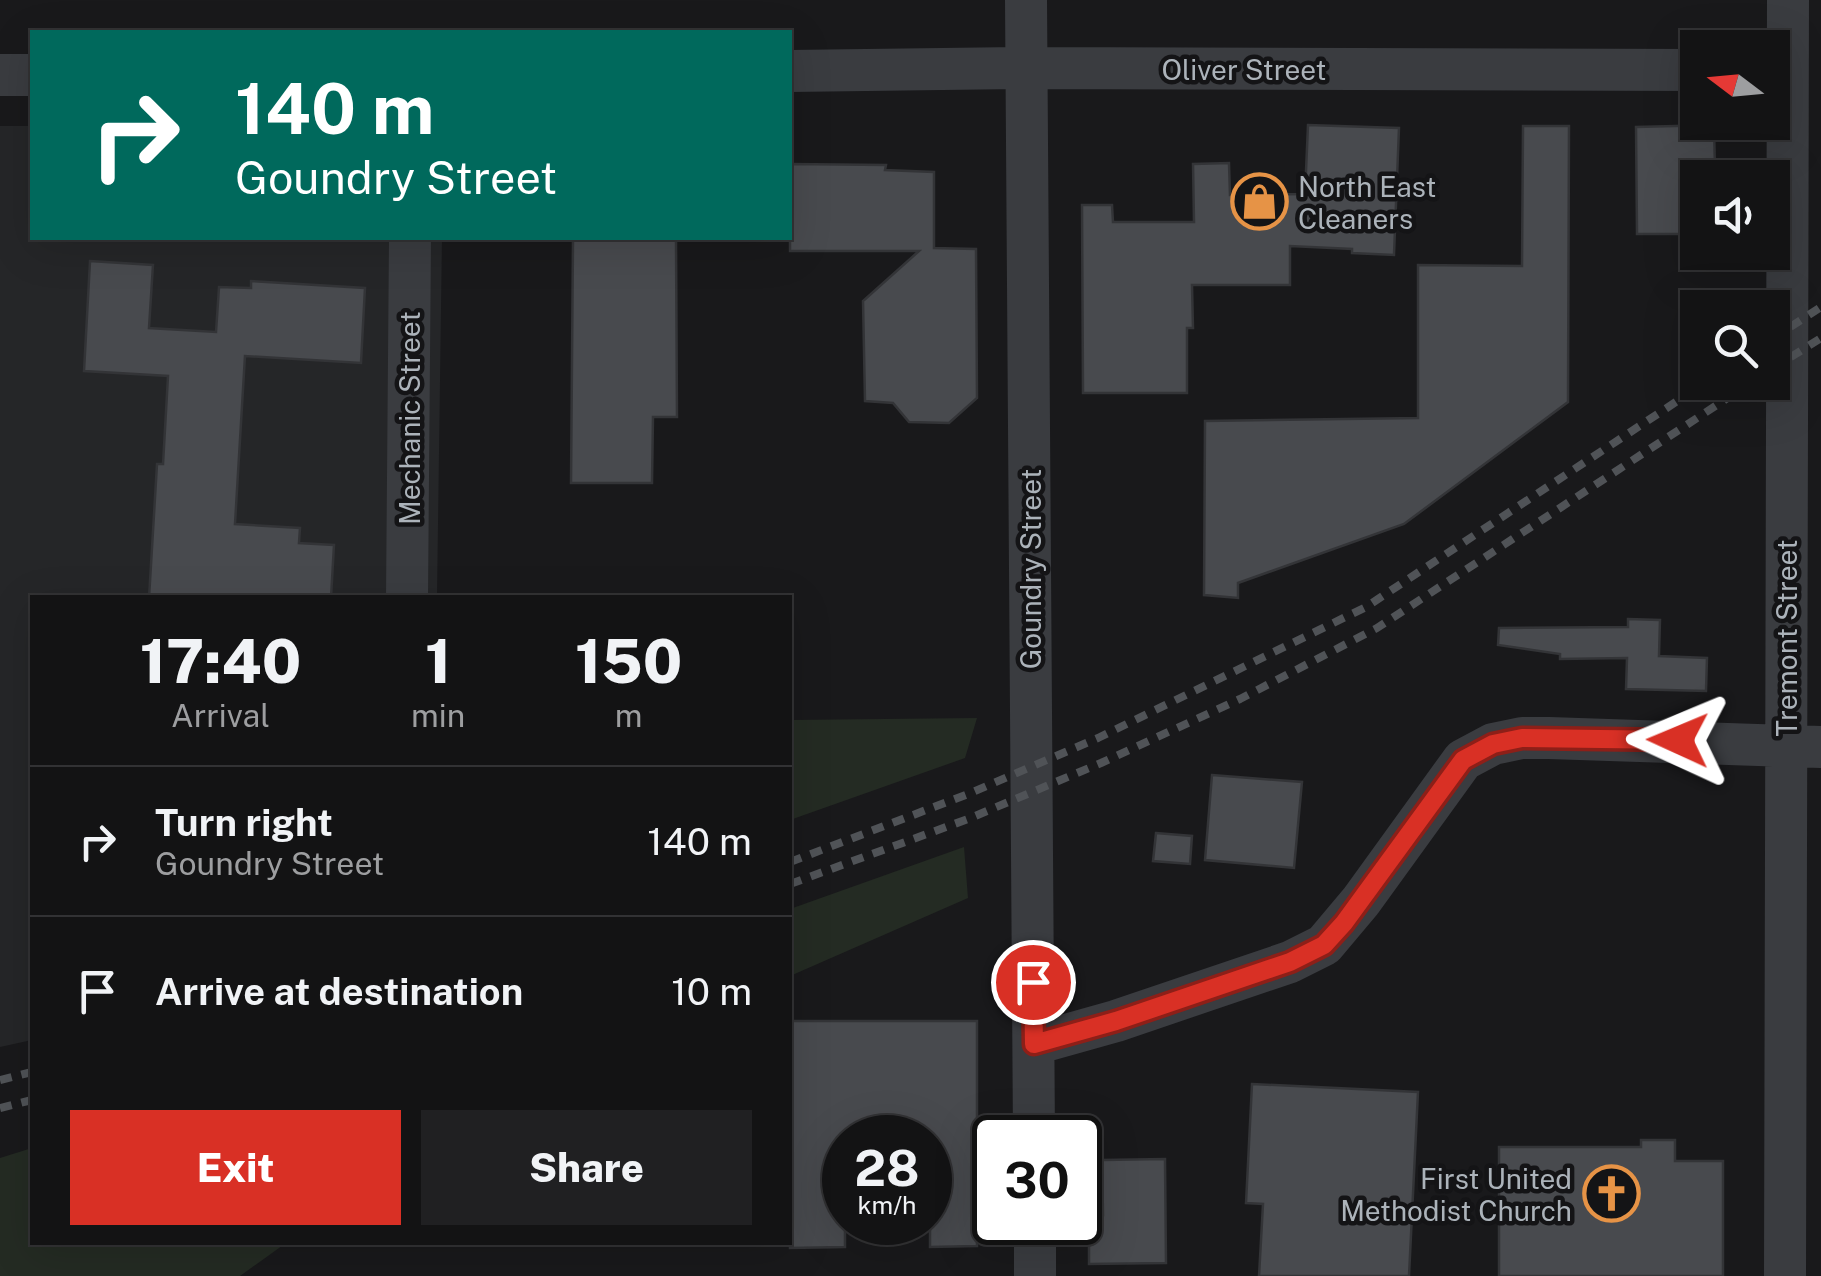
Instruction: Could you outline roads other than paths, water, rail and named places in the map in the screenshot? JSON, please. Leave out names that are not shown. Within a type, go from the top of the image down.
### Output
[{"type":"street","name":"Goundry Street","points":[[1026,0],[1034,1115]]},
{"type":"street","name":"Tremont Street","points":[[1786,1276],[1803,746],[1805,404],[1794,70],[1788,0]]},
{"type":"street","name":"Oliver Street","points":[[792,71],[1680,70]]},
{"type":"street","points":[[0,75],[30,76]]},
{"type":"street","name":"Mechanic Street","points":[[408,595],[410,240]]},
{"type":"street","points":[[1034,1044],[1116,1021],[1290,962],[1324,945],[1361,901],[1463,760],[1493,744],[1550,738],[1803,746]]},
{"type":"street","points":[[1035,1245],[1035,1276]]},
{"type":"railway","points":[[1790,327],[1821,307]]},
{"type":"railway","points":[[1790,358],[1821,338]]},
{"type":"railway","points":[[792,861],[968,794],[1098,738],[1366,607],[1680,399]]},
{"type":"railway","points":[[792,883],[968,819],[1240,699],[1377,628],[1725,400]]},
{"type":"railway","points":[[0,1080],[30,1072]]},
{"type":"railway","points":[[0,1108],[30,1100]]},
{"type":"place","name":"North East Cleaners","points":[[1259,202]]},
{"type":"place","name":"First United Methodist Church","points":[[1611,1194]]}]
